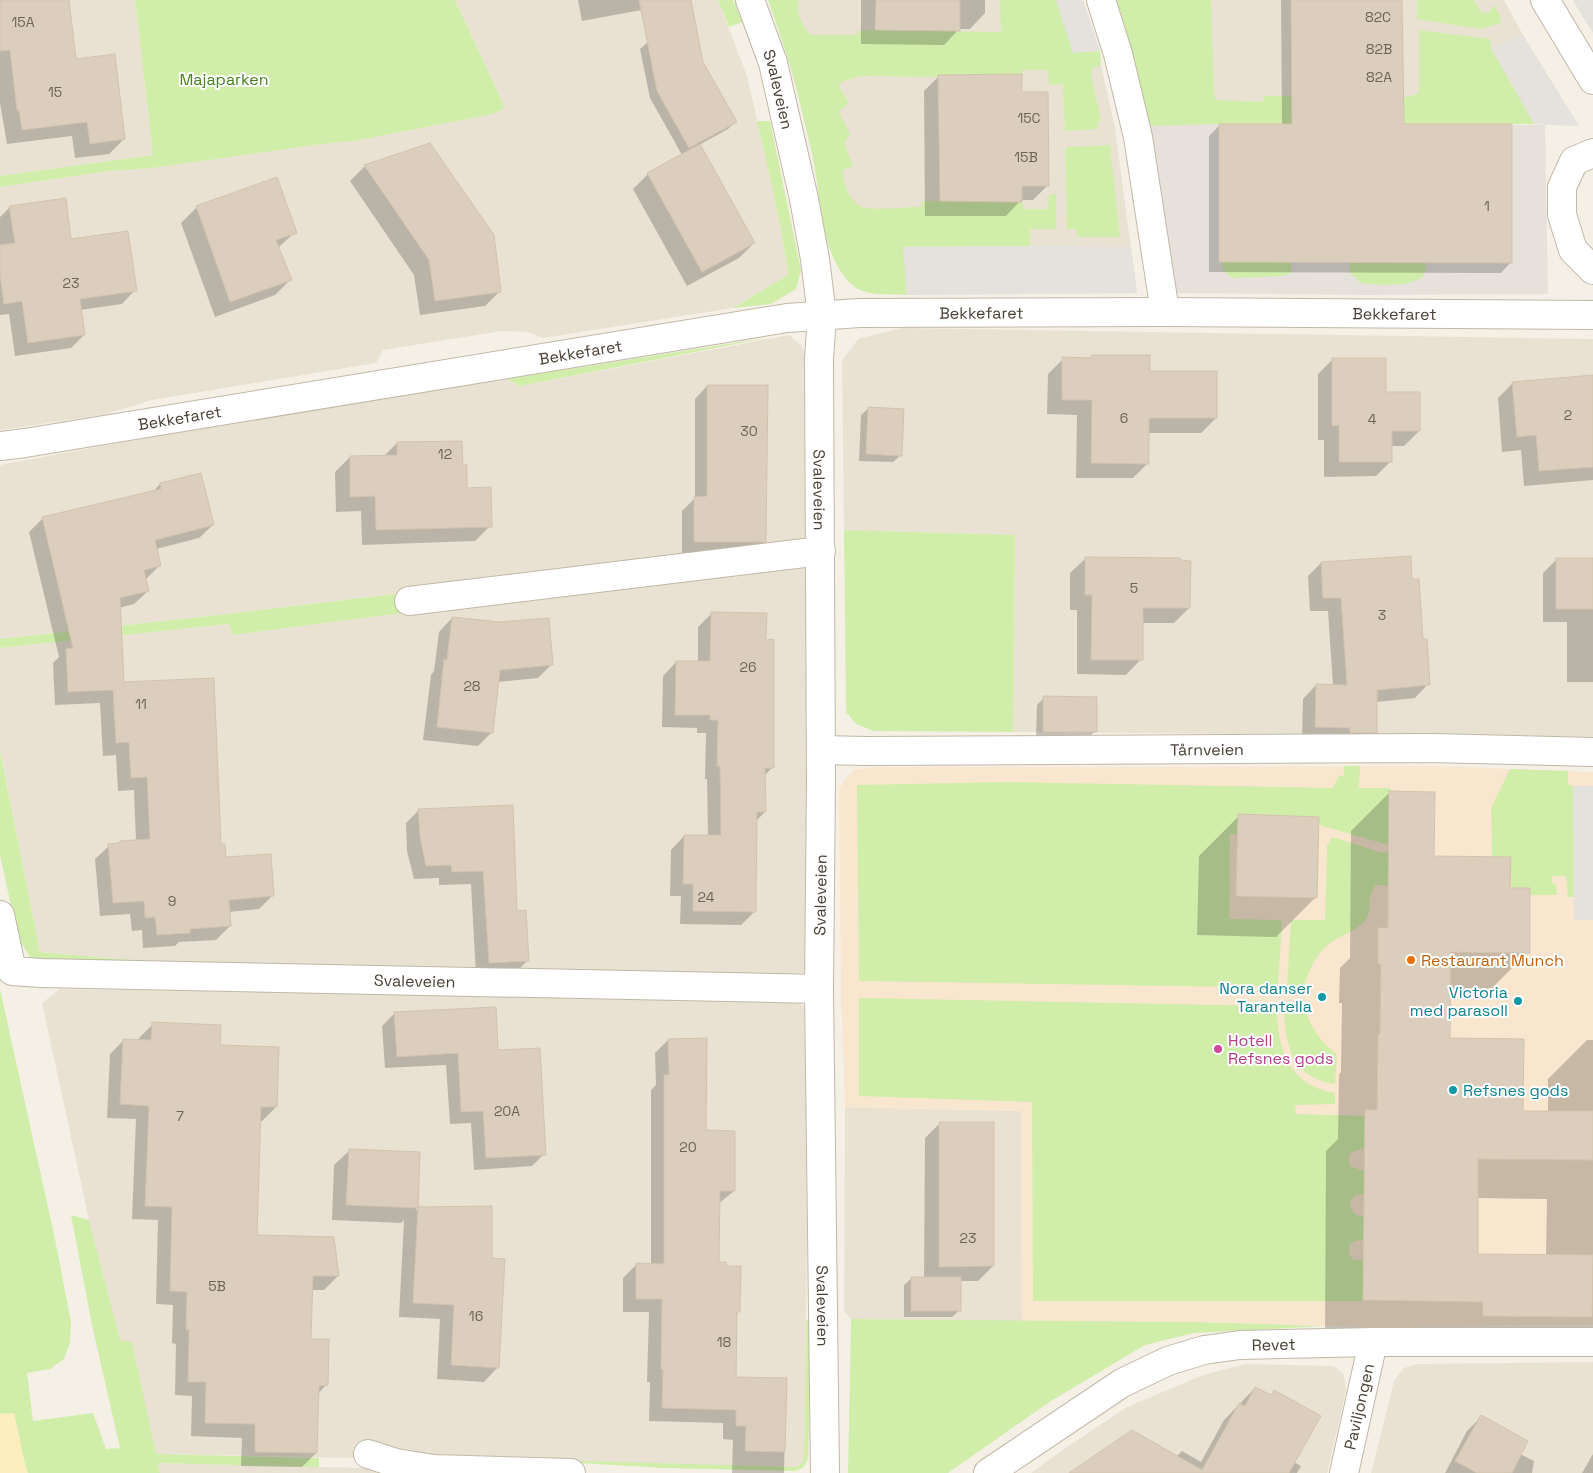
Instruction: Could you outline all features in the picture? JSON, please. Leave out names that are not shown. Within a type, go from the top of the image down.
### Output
[{"type":"street","name":"Svaleveien","points":[[750,0],[775,73],[812,242],[822,316],[820,359],[821,750],[819,989],[825,1473]]},
{"type":"street","points":[[1101,0],[1118,54],[1138,137],[1165,312]]},
{"type":"street","points":[[1545,0],[1593,80]]},
{"type":"street","points":[[1593,153],[1574,161],[1562,187],[1562,215],[1573,250],[1593,270]]},
{"type":"street","name":"Bekkefaret","points":[[0,446],[787,318],[868,313],[1165,312],[1593,315]]},
{"type":"street","points":[[409,601],[821,551]]},
{"type":"street","name":"Tårnveien","points":[[821,750],[1430,748],[1593,752]]},
{"type":"street","name":"Svaleveien","points":[[0,915],[12,971],[819,989]]},
{"type":"street","name":"Revet","points":[[988,1473],[1122,1382],[1168,1361],[1204,1350],[1240,1345],[1373,1342],[1593,1342]]},
{"type":"street","name":"Paviljongen","points":[[1344,1473],[1373,1342]]},
{"type":"street","points":[[368,1454],[396,1463],[434,1469],[571,1473]]},
{"type":"shaded area","points":[[0,0],[135,0],[153,155],[0,176]]},
{"type":"shaded area","points":[[455,0],[718,0],[747,76],[773,189],[788,275],[733,308],[543,338],[527,332],[502,331],[383,350],[376,363],[152,400],[103,415],[0,430],[0,187],[110,171],[153,168],[355,141],[493,114],[505,108]]},
{"type":"shaded area","points":[[780,0],[1083,0],[1100,51],[1101,65],[1115,128],[1137,293],[907,295],[905,281],[861,280]]},
{"type":"shaded area","points":[[1056,0],[1083,0],[1100,51],[1073,53]]},
{"type":"shaded area","points":[[1117,0],[1504,0],[1523,35],[1579,126],[1534,124],[1346,124],[1149,126],[1133,54]]},
{"type":"shaded area","points":[[1573,0],[1593,0],[1593,33],[1579,11]]},
{"type":"shaded area","points":[[1523,35],[1579,126],[1534,124],[1491,48]]},
{"type":"shaded area","points":[[1219,124],[1545,125],[1548,294],[1173,293],[1149,126]]},
{"type":"shaded area","points":[[903,247],[1131,247],[1137,293],[907,295]]},
{"type":"shaded area","points":[[901,328],[1593,339],[1593,737],[1013,732],[1015,535],[844,530],[842,361],[858,339]]},
{"type":"shaded area","points":[[789,335],[801,345],[807,357],[805,542],[769,549],[227,614],[0,639],[0,465],[210,426],[507,379],[520,386]]},
{"type":"shaded area","points":[[808,565],[808,937],[805,972],[780,979],[176,964],[40,952],[0,748],[0,648],[229,624],[233,635],[574,591]]},
{"type":"shaded area","name":"Hotell Refsnes gods","points":[[1436,766],[1593,772],[1593,1325],[1367,1327],[1195,1322],[1022,1321],[1021,1111],[845,1107],[841,998],[839,789],[847,777],[856,769],[879,767]]},
{"type":"shaded area","points":[[1573,786],[1593,786],[1593,920],[1574,920]]},
{"type":"shaded area","points":[[282,988],[788,999],[800,1003],[806,1009],[807,1239],[804,1453],[802,1463],[796,1467],[155,1454],[132,1342],[120,1341],[89,1220],[42,1003],[60,989],[269,992]]},
{"type":"shaded area","points":[[845,1107],[1021,1111],[1022,1321],[851,1319],[844,1311]]},
{"type":"shaded area","points":[[1593,1362],[1593,1473],[1371,1473],[1394,1381],[1404,1368],[1417,1364]]},
{"type":"shaded area","points":[[1246,1364],[1334,1366],[1344,1375],[1346,1391],[1327,1473],[1031,1473],[1127,1407],[1203,1375]]},
{"type":"shaded area","points":[[158,1463],[366,1468],[377,1473],[160,1473]]},
{"type":"green space","name":"Majaparken","points":[[135,0],[455,0],[505,108],[493,114],[355,141],[153,168],[110,171],[0,187],[0,176],[153,155]]},
{"type":"green space","points":[[718,0],[733,0],[743,22],[729,27]]},
{"type":"green space","points":[[768,0],[799,0],[800,19],[811,35],[857,35],[858,31],[875,30],[1001,32],[1000,0],[1056,0],[1073,52],[1100,51],[1101,65],[1092,68],[1091,75],[1101,120],[1097,123],[1098,129],[1065,131],[1063,84],[1049,85],[1048,70],[1022,70],[1022,74],[960,74],[938,77],[861,76],[841,82],[839,87],[849,103],[839,112],[850,134],[844,143],[853,166],[843,170],[844,182],[852,199],[861,206],[879,209],[922,207],[922,201],[961,201],[1022,202],[1023,209],[1048,209],[1049,195],[1056,194],[1056,229],[1030,229],[1030,246],[904,247],[907,295],[870,293],[856,288],[841,272],[827,241],[813,158],[798,95]]},
{"type":"green space","points":[[1117,0],[1211,0],[1214,96],[1217,100],[1263,102],[1264,96],[1407,97],[1419,93],[1419,30],[1490,39],[1491,48],[1534,124],[1219,124],[1149,126],[1133,54]]},
{"type":"green space","points":[[1417,0],[1474,0],[1481,12],[1488,13],[1494,5],[1500,15],[1501,23],[1480,29],[1417,19]]},
{"type":"green space","points":[[757,121],[770,121],[801,270],[796,289],[771,304],[733,308],[788,275],[778,217]]},
{"type":"green space","points":[[1110,145],[1120,237],[1077,237],[1076,229],[1067,229],[1065,150],[1067,147]]},
{"type":"green space","points":[[1222,262],[1291,262],[1291,273],[1283,276],[1232,278],[1224,271]]},
{"type":"green space","points":[[1423,262],[1426,264],[1426,270],[1422,278],[1405,284],[1379,285],[1361,283],[1350,273],[1349,263]]},
{"type":"green space","points":[[766,338],[520,386],[507,379]]},
{"type":"green space","points":[[844,530],[1015,535],[1013,732],[874,731],[856,724],[846,712]]},
{"type":"green space","points":[[578,572],[574,591],[233,635],[229,624],[0,648],[0,639]]},
{"type":"green space","points":[[0,750],[40,952],[176,964],[41,961],[30,957],[18,938],[0,855]]},
{"type":"green space","points":[[1344,766],[1360,766],[1359,788],[1390,788],[1389,845],[1319,825],[1319,817],[1238,815],[1238,834],[1230,834],[1229,919],[1280,920],[1282,922],[1278,984],[1274,986],[859,981],[857,785],[1009,782],[1333,788],[1338,777],[1344,775]]},
{"type":"green space","points":[[1510,769],[1568,771],[1568,784],[1573,786],[1574,897],[1568,897],[1566,876],[1552,877],[1552,883],[1556,885],[1557,895],[1530,895],[1530,888],[1511,888],[1511,857],[1492,857],[1491,808]]},
{"type":"green space","points":[[1331,838],[1379,852],[1395,854],[1404,886],[1376,885],[1371,894],[1367,918],[1364,922],[1323,949],[1308,973],[1304,987],[1287,986],[1291,920],[1325,920],[1327,846]]},
{"type":"green space","points":[[0,989],[55,1239],[71,1322],[70,1342],[64,1359],[50,1369],[27,1373],[33,1421],[93,1413],[106,1449],[120,1448],[92,1325],[71,1215],[89,1220],[120,1340],[132,1342],[156,1454],[319,1458],[319,1467],[158,1463],[160,1473],[28,1473],[14,1413],[0,1414]]},
{"type":"green space","points":[[859,998],[1277,1006],[1279,1036],[1288,1062],[1306,1082],[1319,1089],[1335,1093],[1335,1104],[1296,1105],[1295,1114],[1365,1116],[1364,1148],[1350,1153],[1349,1160],[1350,1166],[1364,1171],[1364,1194],[1356,1195],[1350,1201],[1355,1215],[1364,1216],[1364,1240],[1354,1241],[1349,1246],[1349,1254],[1354,1260],[1363,1260],[1363,1301],[1033,1301],[1032,1102],[859,1096]]},
{"type":"green space","points":[[1293,1002],[1304,1003],[1316,1032],[1337,1055],[1335,1084],[1321,1081],[1309,1075],[1294,1058],[1286,1035],[1284,1008]]},
{"type":"green space","points":[[851,1319],[1195,1322],[1325,1326],[1194,1333],[1145,1345],[1051,1401],[948,1473],[848,1473]]},
{"type":"green space","points":[[806,1320],[812,1321],[808,1459],[803,1468],[795,1471],[664,1468],[512,1459],[796,1467],[802,1463],[804,1453]]},
{"type":"sand","points":[[14,1413],[28,1473],[0,1473],[0,1414]]},
{"type":"building","points":[[0,0],[69,0],[76,59],[115,54],[125,139],[90,144],[87,122],[22,130],[19,110],[17,110],[10,50],[0,51]]},
{"type":"building","points":[[639,0],[691,0],[703,62],[737,122],[689,148],[657,91]]},
{"type":"building","points":[[876,0],[960,0],[960,31],[875,30]]},
{"type":"building","points":[[1291,0],[1402,0],[1404,124],[1512,124],[1512,263],[1219,262],[1219,124],[1292,124]]},
{"type":"building","points":[[1022,74],[1022,92],[1048,92],[1049,186],[1022,186],[1022,202],[940,201],[938,75]]},
{"type":"building","points":[[430,143],[494,235],[501,292],[435,301],[429,260],[364,165]]},
{"type":"building","points":[[700,144],[755,243],[702,272],[647,173]]},
{"type":"building","points":[[277,177],[297,233],[276,240],[292,280],[230,302],[196,206]]},
{"type":"building","points":[[66,198],[71,239],[128,231],[137,291],[80,299],[85,335],[28,343],[22,301],[4,304],[0,274],[0,245],[15,243],[9,206]]},
{"type":"building","points":[[1092,355],[1150,355],[1150,371],[1217,371],[1217,418],[1149,418],[1149,464],[1091,463],[1092,400],[1062,400],[1062,357],[1092,358]]},
{"type":"building","points":[[1332,358],[1386,358],[1386,392],[1420,392],[1420,431],[1392,431],[1392,462],[1339,462],[1339,425],[1332,426]]},
{"type":"building","points":[[1593,375],[1593,467],[1539,471],[1536,435],[1517,437],[1512,382]]},
{"type":"building","points":[[707,385],[768,385],[766,542],[694,542],[694,497],[707,496]]},
{"type":"building","points":[[868,407],[904,409],[902,456],[866,454]]},
{"type":"building","points":[[462,441],[463,465],[467,465],[467,488],[491,487],[492,527],[376,530],[375,496],[350,497],[350,456],[397,455],[397,442]]},
{"type":"building","points":[[201,473],[214,525],[155,540],[161,566],[144,570],[149,591],[120,598],[124,682],[214,678],[221,844],[225,844],[226,857],[271,854],[274,896],[229,900],[231,926],[190,929],[190,933],[157,935],[155,917],[145,918],[144,901],[113,903],[108,844],[120,843],[120,841],[150,839],[147,777],[131,778],[129,742],[116,743],[113,690],[68,692],[66,649],[73,648],[42,517],[161,489],[160,483]]},
{"type":"building","points":[[1411,556],[1412,579],[1419,579],[1423,639],[1427,639],[1430,685],[1377,690],[1377,733],[1350,733],[1350,728],[1315,727],[1316,684],[1347,685],[1341,598],[1323,598],[1321,562]]},
{"type":"building","points":[[1085,557],[1180,558],[1180,560],[1191,561],[1190,608],[1143,608],[1143,660],[1091,660],[1092,595],[1085,595]]},
{"type":"building","points":[[1556,558],[1593,558],[1593,609],[1556,609]]},
{"type":"building","points":[[711,612],[767,613],[766,640],[774,639],[774,768],[765,768],[766,812],[757,812],[756,912],[693,911],[693,884],[683,884],[684,835],[721,835],[720,766],[717,766],[718,720],[710,720],[710,715],[675,715],[676,661],[710,661]]},
{"type":"building","points":[[452,617],[500,622],[549,618],[553,665],[500,670],[493,733],[437,727],[444,659],[447,660]]},
{"type":"building","points":[[1043,696],[1097,697],[1097,732],[1043,732]]},
{"type":"building","name":"Refsnes gods","points":[[1389,791],[1435,792],[1434,856],[1511,857],[1510,888],[1530,888],[1530,953],[1451,952],[1450,1038],[1524,1039],[1523,1111],[1593,1111],[1593,1160],[1478,1159],[1478,1254],[1593,1255],[1592,1317],[1483,1316],[1483,1302],[1363,1300],[1365,1110],[1377,1110],[1381,964],[1378,964],[1378,928],[1388,928]]},
{"type":"building","points":[[513,805],[517,911],[526,910],[529,961],[489,963],[483,871],[452,872],[451,865],[426,866],[420,837],[418,809]]},
{"type":"building","points":[[1238,814],[1319,817],[1317,898],[1236,896]]},
{"type":"building","points":[[496,1007],[498,1050],[540,1048],[546,1155],[486,1158],[483,1111],[461,1112],[458,1053],[397,1057],[394,1012]]},
{"type":"building","points":[[152,1022],[221,1025],[220,1045],[279,1047],[277,1107],[261,1107],[257,1235],[334,1237],[339,1276],[313,1276],[311,1339],[329,1339],[328,1385],[319,1386],[317,1453],[255,1452],[255,1424],[205,1423],[206,1382],[188,1382],[189,1330],[186,1330],[187,1292],[170,1291],[172,1207],[145,1206],[149,1106],[120,1104],[123,1039],[151,1040]]},
{"type":"building","points":[[707,1038],[706,1130],[735,1131],[735,1191],[720,1191],[719,1262],[726,1262],[726,1266],[741,1266],[740,1312],[737,1312],[736,1377],[787,1378],[785,1452],[745,1451],[746,1426],[736,1426],[736,1410],[662,1408],[662,1299],[636,1299],[636,1263],[664,1264],[664,1075],[669,1075],[668,1039]]},
{"type":"building","points":[[939,1122],[994,1122],[994,1266],[939,1267]]},
{"type":"building","points":[[349,1149],[420,1152],[418,1208],[346,1205]]},
{"type":"building","points":[[492,1206],[492,1258],[505,1259],[499,1368],[451,1365],[454,1305],[413,1303],[418,1207]]},
{"type":"building","points":[[911,1277],[961,1277],[961,1311],[911,1311]]},
{"type":"building","points":[[1255,1387],[1271,1395],[1274,1390],[1321,1416],[1289,1473],[1069,1473],[1132,1430],[1202,1470],[1239,1403],[1245,1406]]},
{"type":"building","points":[[1481,1415],[1528,1441],[1512,1473],[1477,1473],[1455,1461]]},
{"type":"place","name":"Restaurant Munch","points":[[1411,960]]},
{"type":"place","name":"Nora danser Tarantella","points":[[1322,997]]},
{"type":"place","name":"Victoria med parasoll","points":[[1518,1001]]},
{"type":"place","name":"Hotell Refsnes gods","points":[[1218,1049]]},
{"type":"place","name":"Refsnes gods","points":[[1453,1090]]}]
